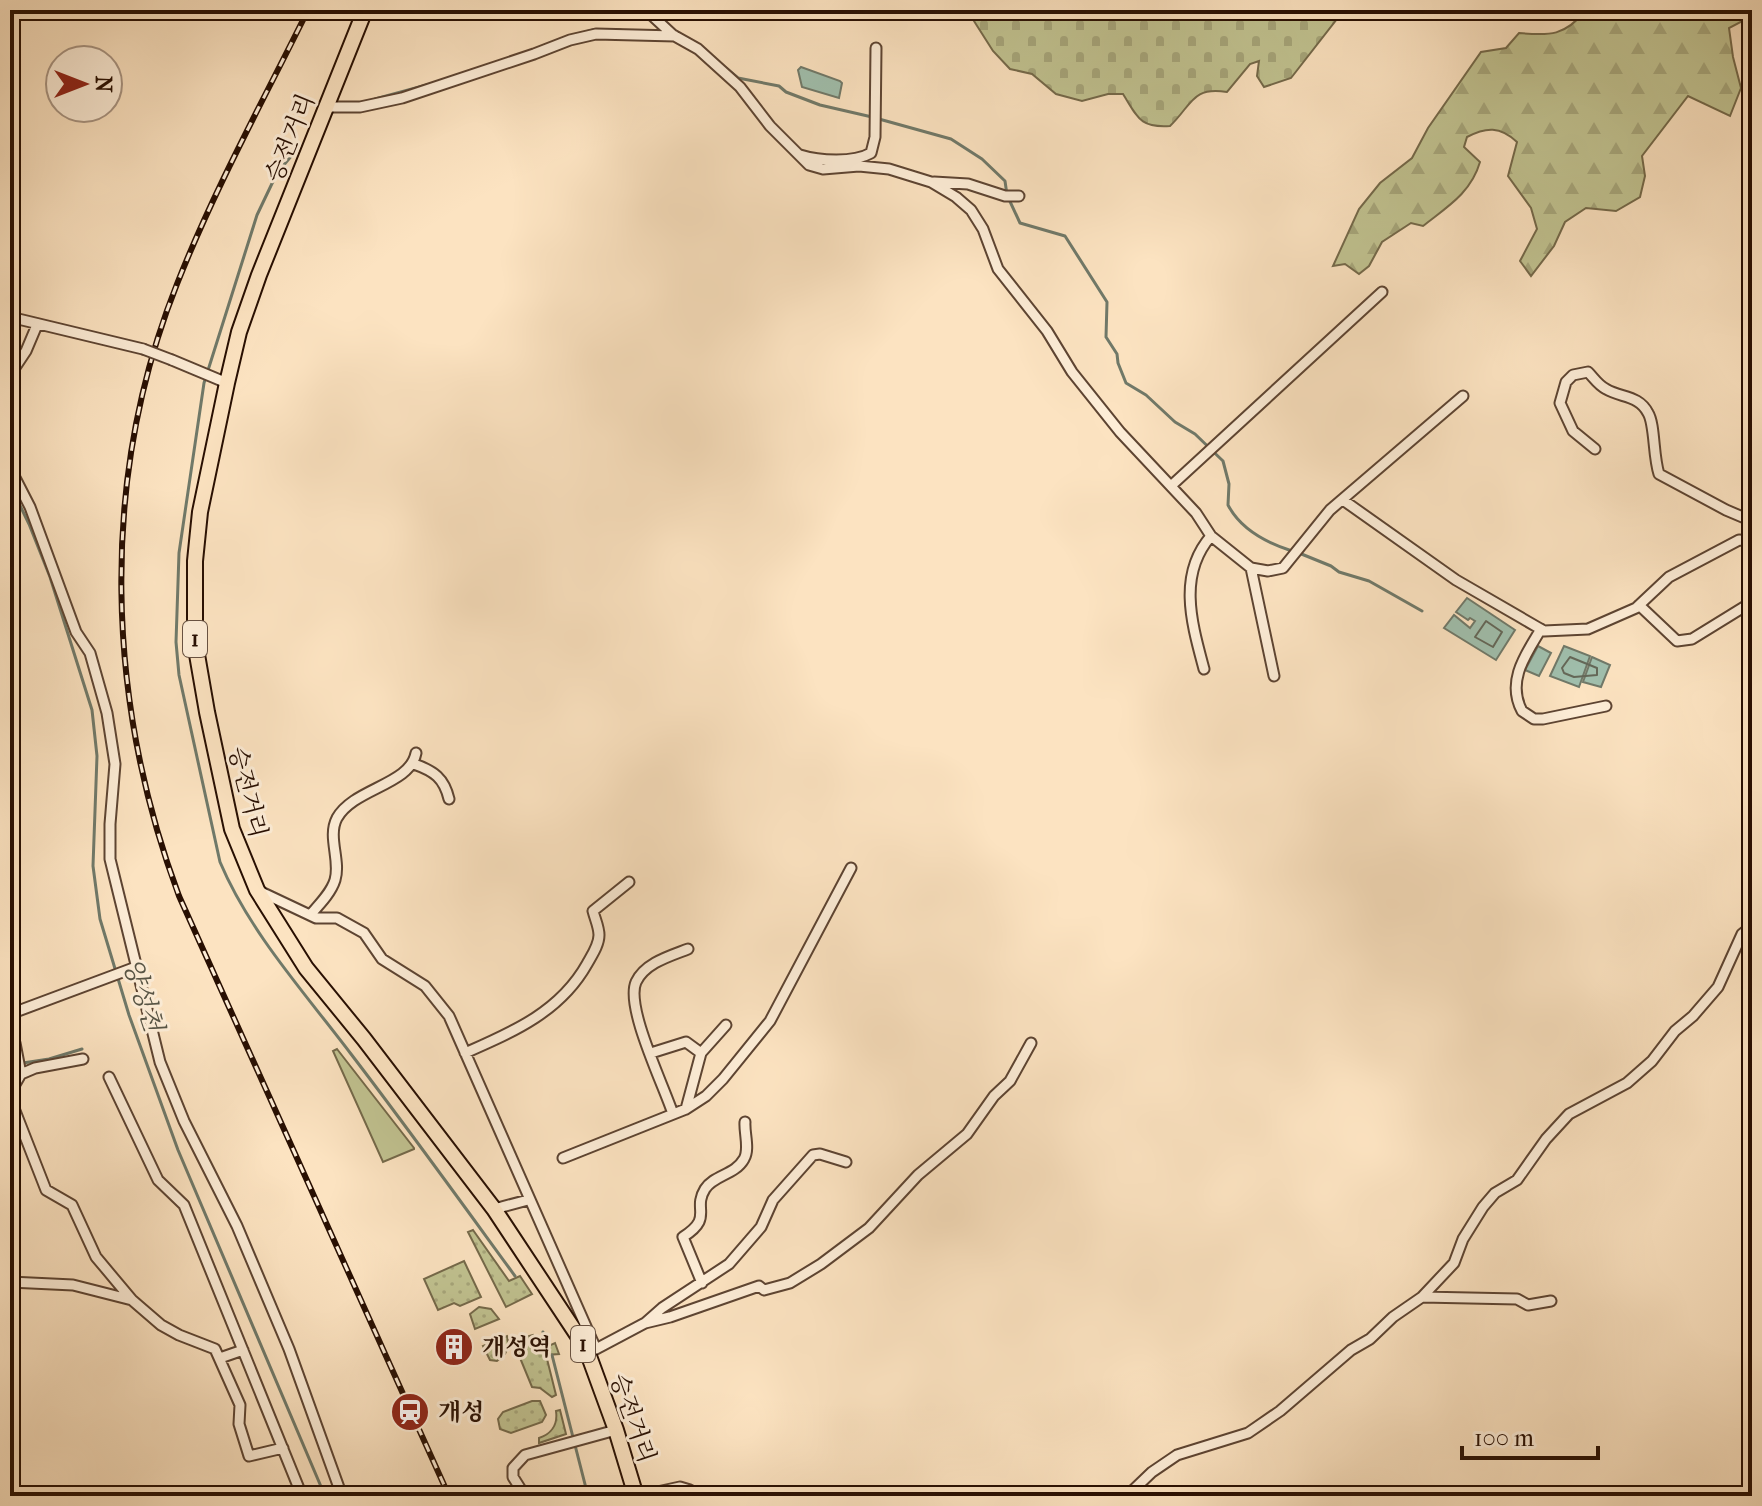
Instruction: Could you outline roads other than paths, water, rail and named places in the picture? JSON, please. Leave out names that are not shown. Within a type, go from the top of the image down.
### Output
[{"type":"main road","name":"승전거리","points":[[365,10],[239,332],[214,378],[195,561],[195,643],[232,829],[257,890],[306,968],[494,1209],[591,1348],[638,1496]]},
{"type":"street","points":[[646,10],[675,36],[698,49],[740,87],[750,103],[809,165],[823,169],[859,166],[889,169],[931,182],[971,210],[983,229],[998,269],[1047,331],[1072,372],[1120,432],[1196,513],[1211,536],[1251,568],[1268,571],[1283,568],[1330,510],[1463,396]]},
{"type":"street","points":[[326,107],[360,107],[402,98],[570,40],[596,34],[675,36]]},
{"type":"street","points":[[797,154],[810,158],[865,157],[874,147],[876,48]]},
{"type":"street","points":[[931,182],[968,184],[1012,196]]},
{"type":"street","points":[[1172,485],[1382,292]]},
{"type":"street","points":[[10,317],[143,349],[214,378]]},
{"type":"street","points":[[10,375],[26,351],[37,325]]},
{"type":"street","points":[[1595,449],[1573,431],[1560,403],[1566,382],[1581,372],[1588,372],[1610,391],[1631,397],[1648,412],[1652,423],[1653,458],[1659,474],[1752,521]]},
{"type":"street","points":[[10,468],[30,507],[76,632],[90,653],[107,713],[115,764],[110,859],[160,1062],[184,1121],[237,1226],[289,1349],[342,1496]]},
{"type":"street","points":[[1343,500],[1456,580],[1541,629],[1588,629],[1639,605],[1669,577],[1739,540],[1752,541]]},
{"type":"street","points":[[1204,669],[1192,621],[1189,584],[1192,566],[1211,536]]},
{"type":"street","points":[[1251,568],[1274,676]]},
{"type":"street","points":[[1639,605],[1677,641],[1692,639],[1752,602]]},
{"type":"street","points":[[1541,629],[1515,683],[1522,711],[1534,719],[1543,719],[1606,706]]},
{"type":"street","points":[[310,915],[326,897],[335,879],[333,836],[337,818],[367,792],[405,773],[414,764],[416,753]]},
{"type":"street","points":[[414,764],[429,769],[441,778],[449,799]]},
{"type":"street","points":[[563,1158],[686,1109],[706,1096],[723,1079],[770,1021],[851,868]]},
{"type":"street","points":[[465,1053],[516,1030],[553,1007],[580,976],[597,946],[599,936],[593,911],[629,882]]},
{"type":"street","points":[[257,890],[323,920],[337,918],[364,933],[382,959],[425,986],[449,1016],[591,1348],[645,1323],[759,1286],[764,1290],[790,1283],[821,1264],[869,1228],[918,1175],[967,1134],[994,1096],[1010,1081],[1031,1043]]},
{"type":"street","points":[[1127,1496],[1152,1472],[1177,1455],[1248,1433],[1422,1297],[1454,1263],[1463,1239],[1483,1207],[1495,1193],[1517,1180],[1546,1139],[1569,1114],[1627,1083],[1693,1016],[1718,987],[1742,934],[1752,926]]},
{"type":"street","points":[[673,1114],[634,1004],[637,981],[659,961],[688,949]]},
{"type":"street","points":[[10,1014],[136,967]]},
{"type":"street","points":[[686,1109],[701,1053],[726,1025]]},
{"type":"street","points":[[651,1053],[686,1042],[701,1053]]},
{"type":"street","points":[[15,1043],[20,1072],[10,1095],[46,1190],[72,1205],[96,1257],[132,1300],[161,1325],[215,1349],[240,1405],[239,1424],[249,1456],[283,1448]]},
{"type":"street","points":[[20,1072],[83,1059]]},
{"type":"street","points":[[109,1077],[158,1180],[184,1205],[302,1496]]},
{"type":"street","points":[[702,1283],[683,1237],[700,1222],[704,1189],[732,1172],[744,1160],[747,1152],[745,1122]]},
{"type":"street","points":[[645,1323],[662,1308],[729,1264],[761,1227],[773,1200],[813,1155],[820,1154],[846,1162]]},
{"type":"street","points":[[494,1209],[528,1200]]},
{"type":"street","points":[[10,1282],[73,1285],[132,1300]]},
{"type":"street","points":[[1422,1297],[1517,1299],[1528,1305],[1551,1301]]},
{"type":"street","points":[[220,1358],[243,1350]]},
{"type":"street","points":[[525,1496],[513,1477],[513,1468],[518,1460],[525,1455],[616,1430]]},
{"type":"street","points":[[638,1496],[680,1487],[690,1490],[692,1496]]},
{"type":"street","points":[[394,1496],[411,1492],[415,1496]]},
{"type":"water","points":[[801,67],[840,81],[839,98],[802,87],[798,70]]},
{"type":"water","points":[[1467,598],[1515,630],[1496,660],[1444,628],[1454,615],[1470,628],[1475,621],[1456,612]]},
{"type":"water","points":[[1538,646],[1551,653],[1539,676],[1525,670]]},
{"type":"water","points":[[1564,646],[1590,656],[1579,687],[1550,676]]},
{"type":"water","points":[[1592,657],[1610,665],[1601,687],[1583,682]]},
{"type":"waterway","points":[[578,34],[593,30]]},
{"type":"waterway","points":[[601,30],[621,30]]},
{"type":"waterway","points":[[702,47],[714,58]]},
{"type":"waterway","points":[[726,68],[738,78],[779,86],[786,92],[820,105],[872,117]]},
{"type":"waterway","points":[[375,99],[434,83]]},
{"type":"waterway","points":[[879,119],[951,139],[982,159],[1005,181],[1007,195],[1020,223],[1065,236],[1107,302],[1106,337],[1117,354],[1126,383],[1195,434],[1223,461],[1229,484],[1228,505],[1240,522],[1264,540],[1292,551]]},
{"type":"waterway","points":[[293,154],[277,173],[257,215],[204,383],[179,553],[176,642],[179,675],[220,862],[232,888],[280,962],[515,1276]]},
{"type":"waterway","name":"양성천","points":[[10,485],[50,577],[92,710],[97,756],[93,866],[100,919],[129,1015],[178,1150],[325,1496]]},
{"type":"waterway","points":[[1299,553],[1339,572],[1369,581],[1422,611]]},
{"type":"waterway","points":[[10,1065],[49,1059],[82,1049]]},
{"type":"waterway","points":[[543,1332],[548,1344]]},
{"type":"waterway","points":[[552,1355],[588,1496]]},
{"type":"railway","points":[[308,10],[207,214],[177,284],[152,359],[134,435],[124,512],[121,590],[126,668],[137,745],[155,821],[179,896],[449,1496]]},
{"type":"place","name":"개성역","points":[[454,1347]]},
{"type":"place","name":"개성","points":[[410,1412]]}]
